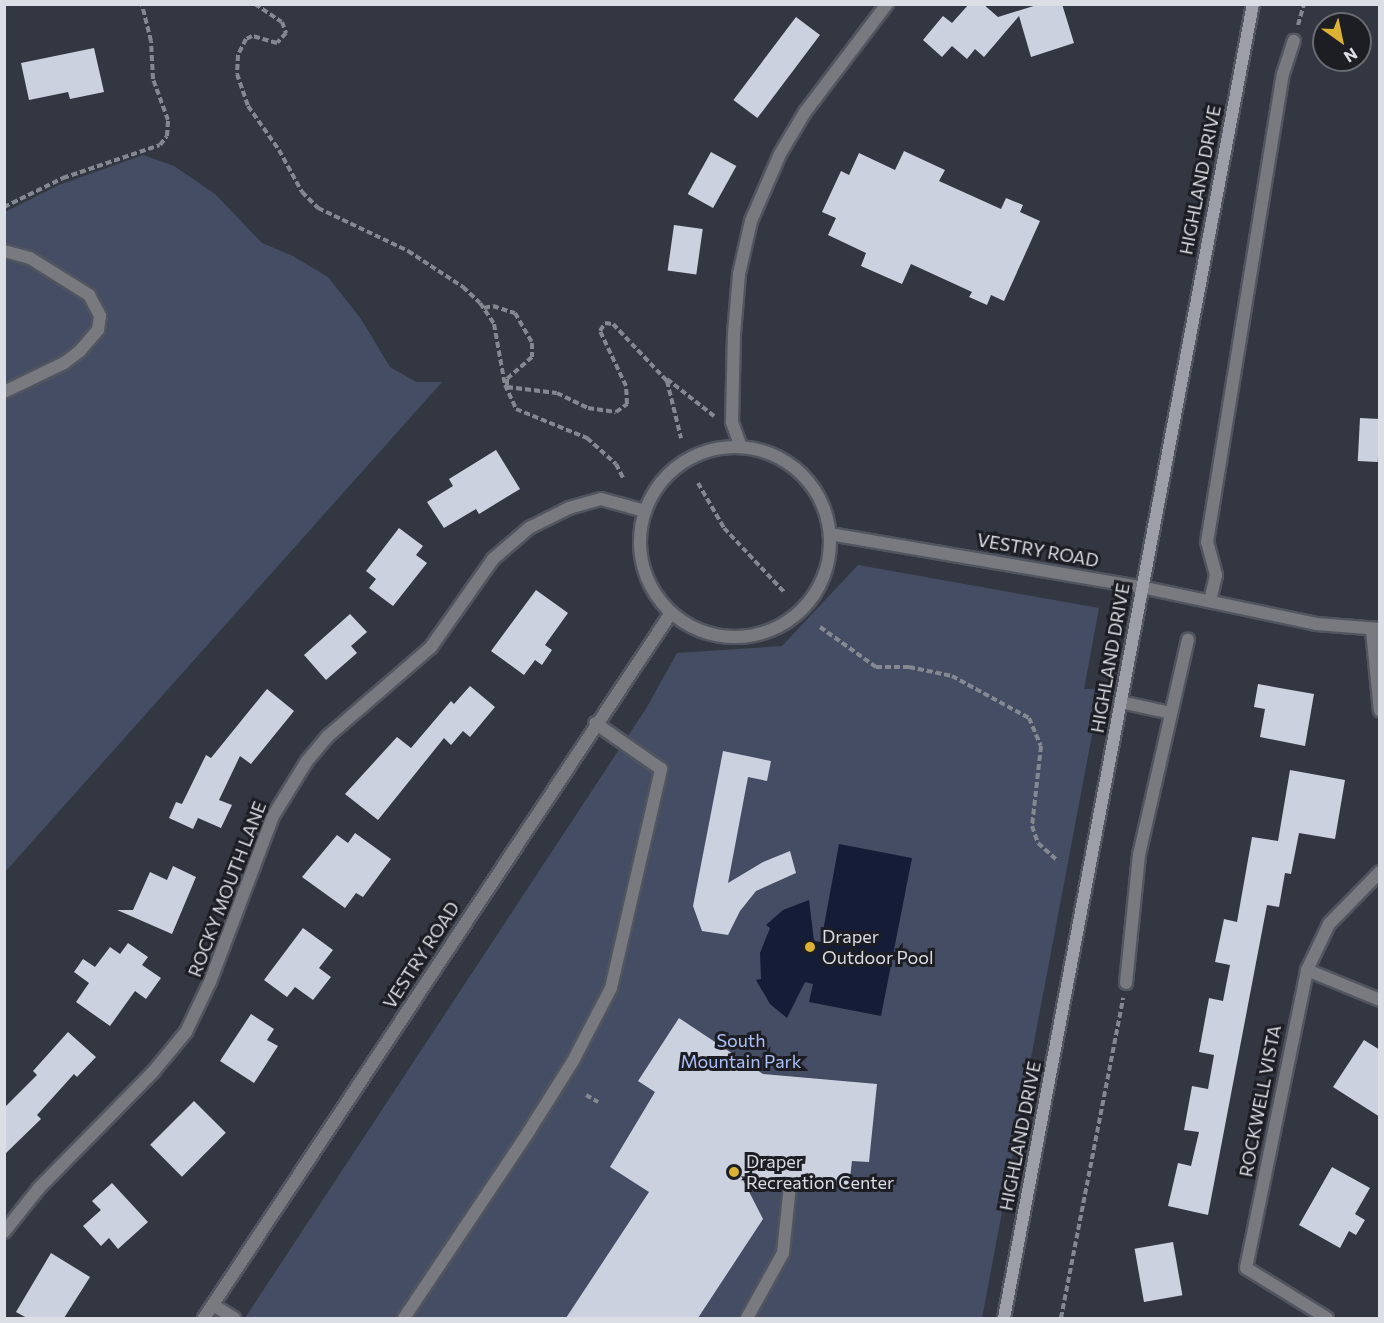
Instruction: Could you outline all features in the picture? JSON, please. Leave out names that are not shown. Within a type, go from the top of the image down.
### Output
[{"type":"main road","name":"HIGHLAND DRIVE","points":[[1004,1318],[1253,4]]},
{"type":"street","points":[[741,447],[732,422],[734,334],[738,274],[751,221],[780,154],[805,112],[887,4]]},
{"type":"street","points":[[1210,601],[1216,574],[1207,542],[1283,74],[1294,41]]},
{"type":"street","points":[[4,251],[30,258],[89,295],[100,316],[98,330],[80,351],[4,392]]},
{"type":"street","points":[[741,447],[767,452],[798,471],[824,508],[831,534],[823,576],[814,596],[792,619],[762,634],[730,638],[699,630],[671,613],[654,592],[643,566],[640,538],[645,511],[660,484],[682,463],[710,451],[741,447]]},
{"type":"street","name":"ROCKY MOUTH LANE","points":[[4,1232],[39,1188],[153,1072],[186,1032],[210,982],[273,816],[307,761],[328,736],[431,647],[493,560],[529,528],[569,508],[601,499],[645,511]]},
{"type":"street","name":"VESTRY ROAD","points":[[831,534],[1141,587],[1316,624],[1376,630]]},
{"type":"street","name":"VESTRY ROAD","points":[[204,1318],[595,723],[671,613]]},
{"type":"street","points":[[1376,630],[1380,711]]},
{"type":"street","points":[[1126,983],[1138,855],[1188,639]]},
{"type":"street","points":[[1120,702],[1171,713]]},
{"type":"street","points":[[404,1318],[530,1131],[573,1061],[611,988],[661,769],[595,723]]},
{"type":"street","name":"ROCKWELL VISTA","points":[[1327,1318],[1246,1268],[1307,970],[1329,924],[1380,872]]},
{"type":"street","points":[[1307,970],[1380,1000]]},
{"type":"street","points":[[747,1318],[783,1253],[790,1185]]},
{"type":"street","points":[[213,1305],[234,1318]]},
{"type":"path","points":[[4,207],[63,178],[160,145],[167,136],[168,120],[153,80],[152,41],[142,4]]},
{"type":"path","points":[[255,4],[282,22],[286,33],[277,43],[252,36],[246,39],[238,55],[237,74],[248,106],[279,150],[302,192],[323,211],[437,268],[484,308],[494,324],[505,385],[516,409],[574,430],[603,450],[622,471],[623,478]]},
{"type":"path","points":[[1294,41],[1304,4]]},
{"type":"path","points":[[484,308],[493,306],[515,313],[527,328],[532,343],[531,357],[505,385]]},
{"type":"path","points":[[505,385],[516,390],[557,393],[602,412],[624,409],[628,398],[626,386],[600,331],[610,322],[662,374],[714,416]]},
{"type":"path","points":[[662,374],[672,391],[681,438]]},
{"type":"path","points":[[698,483],[724,528],[784,593]]},
{"type":"path","points":[[820,627],[876,667],[909,667],[952,676],[1029,718],[1041,746],[1032,826],[1038,843],[1057,860]]},
{"type":"path","points":[[1060,1318],[1126,983]]},
{"type":"path","points":[[586,1095],[598,1102]]},
{"type":"green space","points":[[143,155],[174,166],[215,194],[262,243],[293,256],[328,277],[361,319],[390,367],[416,382],[442,382],[5,872],[5,212],[59,185]]},
{"type":"green space","name":"South Mountain Park","points":[[858,565],[1099,608],[1084,689],[1097,689],[1095,719],[982,1318],[245,1318],[647,707],[677,653],[782,646]]},
{"type":"shaded area","points":[[839,844],[912,858],[881,1016],[809,1002],[813,984],[805,982],[787,1018],[770,1004],[756,980],[761,979],[760,953],[770,928],[766,925],[783,910],[809,900],[814,941],[821,942]]},
{"type":"building","points":[[969,4],[983,4],[998,17],[1040,4],[1062,4],[1074,43],[1031,57],[1019,16],[984,57],[975,49],[967,59],[952,46],[942,57],[923,40],[943,16],[952,23]]},
{"type":"building","points":[[796,17],[820,35],[757,118],[733,100]]},
{"type":"building","points":[[94,48],[104,92],[70,99],[68,92],[29,100],[21,63]]},
{"type":"building","points":[[904,151],[945,170],[939,181],[1001,209],[1006,198],[1023,205],[1020,212],[1040,221],[1004,301],[991,295],[987,305],[969,297],[972,292],[911,264],[902,284],[861,266],[866,253],[828,235],[836,218],[822,212],[841,171],[849,175],[859,153],[895,170]]},
{"type":"building","points":[[711,152],[736,166],[713,208],[688,194]]},
{"type":"building","points":[[674,225],[703,229],[696,275],[668,271]]},
{"type":"building","points":[[1360,418],[1380,419],[1378,462],[1358,461]]},
{"type":"building","points":[[496,450],[520,489],[479,514],[476,509],[444,528],[427,502],[453,486],[449,479]]},
{"type":"building","points":[[399,528],[423,546],[416,555],[427,563],[393,606],[369,588],[376,579],[366,571]]},
{"type":"building","points":[[536,590],[568,613],[545,645],[552,650],[542,665],[535,660],[524,675],[491,651]]},
{"type":"building","points":[[350,614],[367,632],[351,646],[357,653],[326,680],[304,655]]},
{"type":"building","points":[[1258,684],[1314,694],[1305,746],[1260,737],[1265,709],[1254,707]]},
{"type":"building","points":[[470,686],[495,707],[470,737],[463,731],[451,745],[444,738],[378,820],[345,794],[397,737],[411,748],[451,701],[454,704]]},
{"type":"building","points":[[267,689],[294,711],[251,764],[240,756],[219,800],[232,805],[221,828],[198,818],[193,829],[169,818],[176,802],[182,804],[206,755],[211,758]]},
{"type":"building","points":[[723,751],[771,761],[767,781],[748,777],[728,883],[763,862],[790,851],[796,873],[756,891],[740,911],[728,935],[702,931],[693,906]]},
{"type":"building","points":[[1290,770],[1345,780],[1335,839],[1299,833],[1291,874],[1285,873],[1279,907],[1267,905],[1208,1215],[1168,1206],[1178,1163],[1191,1166],[1199,1132],[1184,1130],[1192,1086],[1208,1089],[1214,1055],[1199,1052],[1209,998],[1223,1001],[1230,965],[1215,962],[1224,919],[1237,922],[1252,837],[1278,841]]},
{"type":"building","points":[[355,833],[391,859],[363,897],[356,893],[345,908],[302,877],[337,835],[348,843]]},
{"type":"building","points":[[173,866],[196,877],[172,934],[117,910],[133,910],[150,872],[167,880]]},
{"type":"building","points":[[303,928],[333,950],[319,968],[331,977],[313,1000],[295,987],[287,997],[264,980]]},
{"type":"building","points":[[128,943],[148,957],[142,965],[161,978],[146,999],[135,991],[110,1026],[76,1002],[89,983],[74,972],[83,959],[95,967],[110,947],[120,954]]},
{"type":"building","points":[[251,1014],[274,1029],[267,1040],[278,1046],[254,1083],[220,1061]]},
{"type":"building","name":"Draper Recreation Center","points":[[679,1018],[763,1074],[877,1084],[869,1162],[852,1161],[849,1186],[797,1181],[790,1177],[784,1180],[741,1176],[763,1219],[698,1318],[566,1318],[649,1192],[610,1167],[655,1092],[638,1081]]},
{"type":"building","points":[[68,1032],[96,1057],[77,1077],[74,1074],[37,1115],[41,1119],[4,1155],[4,1108],[37,1075],[33,1071]]},
{"type":"building","points":[[1364,1040],[1380,1050],[1380,1117],[1333,1087]]},
{"type":"building","points":[[194,1101],[226,1133],[182,1177],[150,1145]]},
{"type":"building","points":[[1332,1167],[1370,1188],[1355,1214],[1365,1220],[1356,1235],[1349,1231],[1340,1248],[1299,1225]]},
{"type":"building","points":[[112,1183],[148,1222],[118,1249],[109,1238],[101,1246],[83,1226],[101,1210],[92,1201]]},
{"type":"building","points":[[1173,1242],[1182,1295],[1144,1302],[1135,1249]]},
{"type":"building","points":[[51,1253],[90,1277],[64,1318],[27,1318],[16,1312]]},
{"type":"place","name":"Draper Outdoor Pool","points":[[810,947]]},
{"type":"place","name":"Draper Recreation Center","points":[[734,1172]]}]
